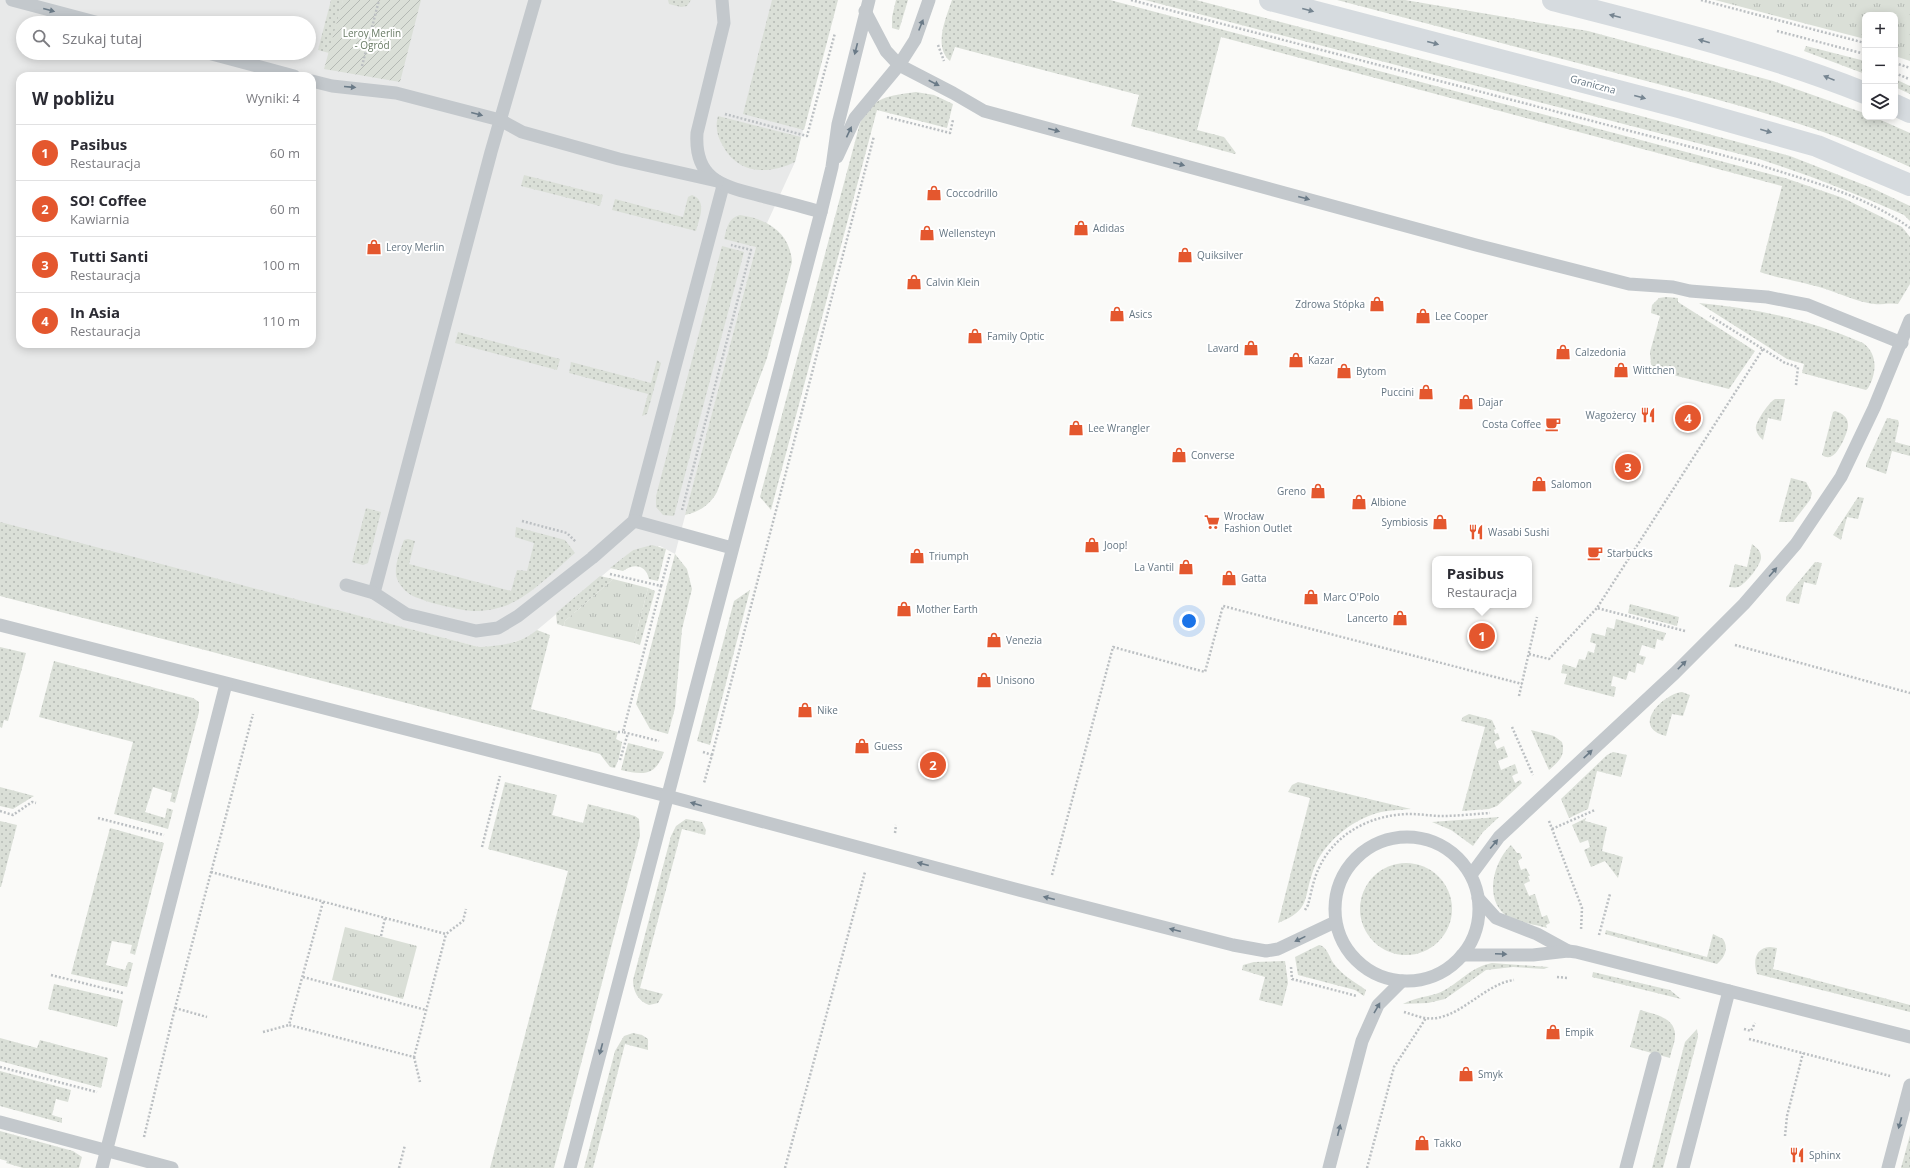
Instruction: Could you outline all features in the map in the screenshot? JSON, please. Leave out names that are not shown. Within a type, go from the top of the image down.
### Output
[{"type":"main road","name":"Graniczna","points":[[1270,0],[1679,107],[1817,146],[1910,185]]},
{"type":"main road","points":[[1553,0],[1652,25],[1815,73],[1862,92]]},
{"type":"main road","points":[[1898,106],[1910,112]]},
{"type":"lane","points":[[12,0],[73,16]]},
{"type":"lane","points":[[374,593],[500,120],[535,0]]},
{"type":"lane","points":[[720,183],[701,163],[696,148],[697,133],[724,23],[722,0]]},
{"type":"lane","points":[[832,167],[855,118],[899,64],[915,40],[929,0]]},
{"type":"lane","points":[[867,5],[886,51],[899,64],[984,112],[1476,245],[1629,284],[1672,287],[1690,291],[1767,297],[1808,305],[1902,343]]},
{"type":"lane","points":[[570,1168],[821,212],[832,167],[838,124],[867,5]]},
{"type":"lane","points":[[234,60],[279,72]]},
{"type":"lane","points":[[316,82],[332,86],[396,93],[500,120],[522,132],[619,159],[720,183],[821,212]]},
{"type":"lane","points":[[346,584],[374,593],[406,614],[476,632],[498,628],[518,616],[634,521],[709,239],[720,183]]},
{"type":"lane","points":[[1471,875],[1500,837],[1675,673],[1744,604],[1796,544],[1821,509],[1841,477],[1874,408],[1902,343],[1910,320]]},
{"type":"lane","points":[[634,521],[732,548]]},
{"type":"lane","points":[[0,625],[667,796],[1037,895],[1255,950],[1278,949],[1335,922]]},
{"type":"lane","points":[[102,1168],[108,1150],[226,684]]},
{"type":"lane","points":[[1403,837],[1423,838],[1442,846],[1458,858],[1471,875],[1478,898],[1479,913],[1476,928],[1471,942],[1462,955],[1450,967],[1435,975],[1419,980],[1402,981],[1379,976],[1358,963],[1343,944],[1335,922],[1334,902],[1339,882],[1350,864],[1364,850],[1383,841],[1403,837]]},
{"type":"lane","points":[[1478,898],[1496,918],[1537,934],[1568,951],[1618,961],[1910,1037]]},
{"type":"lane","points":[[1462,955],[1533,955],[1568,951]]},
{"type":"lane","points":[[1329,1168],[1362,1041],[1378,1005],[1402,981]]},
{"type":"lane","points":[[1683,1168],[1729,991]]},
{"type":"lane","points":[[1626,1168],[1655,1058]]},
{"type":"lane","points":[[1888,1168],[1910,1087]]},
{"type":"lane","points":[[0,1122],[172,1168]]},
{"type":"path","points":[[357,88],[379,0]]},
{"type":"path","points":[[1131,0],[1756,164],[1839,191],[1888,213],[1910,228]]},
{"type":"path","points":[[1701,0],[1862,42]]},
{"type":"path","points":[[703,108],[807,136],[836,30]]},
{"type":"path","points":[[880,115],[950,133],[963,77],[952,71],[942,59],[938,45],[938,37]]},
{"type":"path","points":[[1898,64],[1910,68]]},
{"type":"path","points":[[1898,75],[1910,80]]},
{"type":"path","points":[[711,786],[704,784],[876,130]]},
{"type":"path","points":[[680,515],[750,250],[709,239]]},
{"type":"path","points":[[1706,314],[1785,363],[1798,367],[1796,385]]},
{"type":"path","points":[[1529,654],[1549,659],[1597,608],[1763,349]]},
{"type":"path","points":[[522,521],[567,533],[581,546]]},
{"type":"path","points":[[623,732],[670,552]]},
{"type":"path","points":[[607,573],[661,586]]},
{"type":"path","points":[[1049,876],[1052,877],[1113,647],[1205,672],[1223,606],[1522,684]]},
{"type":"path","points":[[1597,608],[1813,668],[1910,693]]},
{"type":"path","points":[[1520,696],[1537,617]]},
{"type":"path","points":[[138,1159],[175,1008],[258,692]]},
{"type":"path","points":[[1512,727],[1534,777],[1582,908],[1581,934]]},
{"type":"path","points":[[618,732],[712,755]]},
{"type":"path","points":[[482,847],[501,773]]},
{"type":"path","points":[[0,811],[13,814],[32,802],[36,802]]},
{"type":"path","points":[[1552,829],[1595,810]]},
{"type":"path","points":[[1301,916],[1308,905],[1318,871],[1329,850],[1348,832],[1364,823],[1378,818],[1410,814],[1441,816],[1497,812]]},
{"type":"path","points":[[98,818],[170,837]]},
{"type":"path","points":[[894,834],[896,826]]},
{"type":"path","points":[[888,833],[902,836]]},
{"type":"path","points":[[785,1168],[871,850]]},
{"type":"path","points":[[211,872],[446,934]]},
{"type":"path","points":[[1600,931],[1610,894]]},
{"type":"path","points":[[289,1025],[323,902]]},
{"type":"path","points":[[420,1082],[414,1056],[446,934],[463,921],[466,910]]},
{"type":"path","points":[[381,936],[385,918]]},
{"type":"path","points":[[1290,960],[1292,979],[1363,998]]},
{"type":"path","points":[[51,975],[129,994]]},
{"type":"path","points":[[303,977],[426,1010]]},
{"type":"path","points":[[1555,977],[1568,978]]},
{"type":"path","points":[[1401,1011],[1426,1018],[1450,1014],[1503,981],[1516,980]]},
{"type":"path","points":[[175,1008],[208,1017]]},
{"type":"path","points":[[1367,1168],[1394,1067],[1426,1018]]},
{"type":"path","points":[[1744,1029],[1751,1031],[1755,1023]]},
{"type":"path","points":[[263,1032],[289,1025],[414,1056]]},
{"type":"path","points":[[1749,1039],[1891,1076]]},
{"type":"path","points":[[1785,1136],[1787,1116],[1803,1053]]},
{"type":"path","points":[[0,1067],[103,1094]]},
{"type":"path","points":[[400,1168],[405,1145]]},
{"type":"shaded area","points":[[0,0],[836,0],[795,162],[756,247],[675,554],[660,546],[633,550],[530,636],[504,646],[479,647],[0,523]]},
{"type":"green space","points":[[331,0],[343,0],[329,53],[318,50]]},
{"type":"green space","name":"Leroy Merlin - Ogród","points":[[343,0],[421,0],[400,82],[324,69]]},
{"type":"green space","points":[[668,0],[691,0],[687,6],[681,7],[669,4]]},
{"type":"green space","points":[[772,0],[838,0],[804,130],[743,114]]},
{"type":"green space","points":[[896,0],[908,0],[899,30],[892,28],[892,17]]},
{"type":"green space","points":[[952,0],[1110,0],[1785,178],[1843,198],[1902,227],[1910,237],[1910,284],[1898,304],[1872,304],[1818,287],[1760,272],[1782,186],[1221,37],[1197,130],[1224,137],[1236,153],[1235,154],[1131,126],[1139,95],[955,47],[950,61],[942,48],[942,32]]},
{"type":"green space","points":[[1145,0],[1196,0],[1790,156],[1872,188],[1910,206],[1910,221],[1904,215],[1851,192],[1759,159]]},
{"type":"green space","points":[[1337,0],[1405,0],[1588,31],[1773,81],[1862,112],[1862,120],[1881,120],[1910,133],[1910,167],[1877,152],[1809,127],[1670,87]]},
{"type":"green space","points":[[1715,0],[1910,0],[1910,61],[1898,57],[1898,12],[1862,12],[1862,38]]},
{"type":"green space","points":[[1806,46],[1862,60],[1862,73],[1804,51]]},
{"type":"green space","points":[[1898,80],[1910,86],[1910,94],[1898,88]]},
{"type":"green space","points":[[916,92],[934,95],[953,104],[947,128],[877,110],[771,510],[760,497],[860,123],[870,107],[876,102],[890,96]]},
{"type":"green space","points":[[718,116],[801,137],[795,162],[774,169],[764,170],[745,167],[729,155],[719,139],[717,131]]},
{"type":"green space","points":[[524,175],[603,195],[600,206],[521,186]]},
{"type":"green space","points":[[692,195],[700,201],[701,206],[696,231],[612,210],[615,199],[683,217],[688,197]]},
{"type":"green space","points":[[740,215],[768,224],[782,235],[787,243],[792,262],[767,358],[717,492],[711,501],[704,507],[685,515],[756,247],[724,239],[730,221],[736,216]]},
{"type":"green space","points":[[722,246],[744,252],[674,516],[663,515],[656,507],[656,496]]},
{"type":"green space","points":[[1659,298],[1678,298],[1678,302],[1755,351],[1729,389],[1661,372],[1651,365],[1650,352],[1660,316],[1651,313],[1652,305]]},
{"type":"green space","points":[[1699,303],[1741,308],[1782,316],[1823,328],[1863,343],[1870,350],[1874,359],[1875,364],[1872,380],[1866,390],[1802,373],[1804,364],[1787,359]]},
{"type":"green space","points":[[458,332],[560,359],[557,370],[455,343]]},
{"type":"green space","points":[[657,360],[661,363],[647,414],[642,416],[648,394],[569,373],[571,362],[651,383]]},
{"type":"green space","points":[[1775,399],[1785,399],[1781,421],[1768,418],[1763,440],[1756,430],[1756,426],[1764,411]]},
{"type":"green space","points":[[1835,411],[1844,416],[1848,422],[1848,426],[1846,434],[1836,453],[1833,456],[1826,457],[1822,455],[1833,412]]},
{"type":"green space","points":[[1887,418],[1898,420],[1899,423],[1895,442],[1910,446],[1910,456],[1892,451],[1886,474],[1866,467],[1866,464]]},
{"type":"green space","points":[[1791,478],[1806,482],[1812,493],[1810,500],[1793,522],[1779,522]]},
{"type":"green space","points":[[1858,497],[1864,498],[1858,519],[1847,517],[1841,540],[1833,535]]},
{"type":"green space","points":[[366,508],[381,512],[368,563],[363,565],[352,562]]},
{"type":"green space","points":[[0,522],[479,647],[502,645],[517,641],[537,630],[550,635],[531,709],[618,732],[616,739],[622,742],[619,758],[615,768],[610,767],[600,754],[0,596]]},
{"type":"green space","points":[[516,527],[565,540],[575,553],[533,590],[515,602],[490,610],[461,610],[413,596],[404,590],[396,577],[397,560],[404,540],[408,539],[415,541],[409,564],[511,591],[517,570],[527,571],[534,543],[515,537]]},
{"type":"green space","points":[[1752,544],[1760,553],[1761,560],[1759,564],[1745,582],[1737,587],[1729,587],[1735,564],[1747,567]]},
{"type":"green space","points":[[652,545],[666,549],[658,581],[649,579],[645,571],[639,567],[635,566],[627,568],[623,571],[610,568],[633,550]]},
{"type":"green space","points":[[675,554],[687,569],[692,589],[682,629],[675,708],[668,734],[650,729],[636,704]]},
{"type":"green space","points":[[1815,562],[1822,563],[1816,585],[1804,582],[1799,604],[1786,601],[1786,597]]},
{"type":"green space","points":[[600,576],[613,579],[565,621],[564,626],[557,624],[556,613]]},
{"type":"green space","points":[[613,579],[648,588],[634,643],[564,626],[565,621]]},
{"type":"green space","points":[[648,588],[655,591],[640,645],[634,643]]},
{"type":"green space","points":[[750,590],[710,745],[697,741],[734,601]]},
{"type":"green space","points":[[1630,604],[1679,617],[1677,626],[1628,613]]},
{"type":"green space","points":[[1616,619],[1666,633],[1663,641],[1657,639],[1655,649],[1642,645],[1639,655],[1646,657],[1643,665],[1637,663],[1635,673],[1629,671],[1626,680],[1613,676],[1611,686],[1616,687],[1614,697],[1564,684],[1567,674],[1561,673],[1563,664],[1576,668],[1579,659],[1585,660],[1588,651],[1594,653],[1596,644],[1590,642],[1592,633],[1605,636],[1607,627],[1614,629]]},
{"type":"green space","points":[[0,647],[26,653],[8,721],[4,720],[2,728],[0,727]]},
{"type":"green space","points":[[54,661],[193,698],[199,702],[199,712],[175,803],[170,801],[172,793],[153,787],[145,812],[165,818],[167,808],[173,810],[168,829],[114,814],[133,742],[39,717]]},
{"type":"green space","points":[[1682,692],[1690,695],[1683,716],[1672,714],[1666,736],[1656,732],[1651,726],[1650,719],[1653,711],[1666,698]]},
{"type":"green space","points":[[1469,714],[1492,720],[1496,729],[1494,730],[1495,734],[1498,733],[1500,739],[1494,742],[1497,749],[1504,746],[1508,757],[1498,761],[1501,770],[1515,764],[1518,773],[1512,776],[1515,783],[1520,780],[1522,783],[1497,806],[1489,809],[1462,811],[1485,727],[1461,721],[1463,717]]},
{"type":"green space","points":[[1531,730],[1554,736],[1562,742],[1562,755],[1549,770]]},
{"type":"green space","points":[[628,743],[664,752],[657,766],[652,770],[636,773],[621,770]]},
{"type":"green space","points":[[1613,752],[1627,755],[1621,777],[1597,771],[1588,809],[1569,818],[1561,799],[1607,755]]},
{"type":"green space","points":[[505,782],[557,795],[552,815],[583,823],[588,804],[635,816],[639,819],[640,836],[554,1168],[490,1168],[568,871],[488,849]]},
{"type":"green space","points":[[1298,782],[1411,809],[1377,813],[1357,822],[1338,835],[1317,861],[1304,903],[1301,908],[1289,918],[1278,923],[1310,798],[1288,792],[1292,785]]},
{"type":"green space","points":[[0,787],[34,796],[13,809],[0,806]]},
{"type":"green space","points":[[1499,817],[1483,832],[1473,846],[1451,830],[1432,822]]},
{"type":"green space","points":[[1586,818],[1585,821],[1607,827],[1602,851],[1623,857],[1618,878],[1605,861],[1591,867],[1584,850],[1590,847],[1588,840],[1580,843],[1572,825]]},
{"type":"green space","points":[[686,819],[702,822],[706,830],[705,835],[682,829],[640,988],[663,994],[658,1003],[649,1005],[642,1001],[637,995],[633,980],[671,836],[676,826]]},
{"type":"green space","points":[[0,821],[17,825],[1,887],[0,887]]},
{"type":"green space","points":[[110,828],[164,843],[135,955],[130,953],[132,945],[112,941],[106,965],[125,970],[128,962],[133,963],[127,987],[71,974]]},
{"type":"green space","points":[[1511,845],[1517,853],[1520,853],[1522,858],[1518,861],[1521,870],[1526,868],[1530,876],[1528,876],[1530,881],[1524,884],[1529,896],[1535,894],[1542,917],[1547,915],[1550,923],[1546,925],[1547,928],[1521,922],[1508,917],[1500,910],[1495,901],[1493,881],[1499,861]]},
{"type":"green space","points":[[1406,863],[1424,867],[1439,876],[1448,891],[1452,909],[1448,927],[1439,942],[1424,951],[1406,955],[1388,951],[1373,942],[1364,927],[1360,909],[1364,891],[1373,876],[1388,867]]},
{"type":"green space","points":[[345,927],[417,946],[403,999],[332,980]]},
{"type":"green space","points":[[1606,930],[1707,957],[1713,934],[1723,939],[1726,949],[1724,955],[1717,964],[1605,934]]},
{"type":"green space","points":[[1319,945],[1326,950],[1334,964],[1341,972],[1366,990],[1364,996],[1355,990],[1298,975],[1295,957]]},
{"type":"green space","points":[[1770,947],[1777,948],[1773,969],[1910,1005],[1910,1012],[1757,974],[1755,964],[1756,956],[1761,950]]},
{"type":"green space","points":[[1285,961],[1288,983],[1282,1006],[1259,1000],[1265,977],[1242,970],[1243,965],[1254,962]]},
{"type":"green space","points":[[1492,963],[1549,967],[1544,969],[1513,967],[1486,970],[1445,999],[1428,1003],[1403,1004],[1441,992],[1477,968]]},
{"type":"green space","points":[[1593,972],[1670,990],[1681,999],[1592,977]]},
{"type":"green space","points":[[54,984],[123,1000],[117,1027],[48,1009]]},
{"type":"green space","points":[[1640,1010],[1663,1017],[1672,1024],[1675,1036],[1670,1058],[1630,1047]]},
{"type":"green space","points":[[1697,1029],[1698,1037],[1663,1168],[1652,1168],[1685,1042]]},
{"type":"green space","points":[[633,1033],[642,1035],[648,1039],[648,1050],[625,1044],[593,1168],[584,1168],[615,1051],[624,1036]]},
{"type":"green space","points":[[0,1038],[37,1048],[40,1040],[108,1058],[101,1088],[0,1061]]},
{"type":"green space","points":[[0,1071],[71,1090],[68,1102],[56,1099],[52,1115],[62,1118],[62,1123],[0,1106]]},
{"type":"green space","points":[[0,1131],[73,1151],[82,1157],[79,1168],[23,1168],[6,1163],[7,1161],[0,1159]]},
{"type":"green space","points":[[1910,1135],[1910,1168],[1901,1168]]},
{"type":"place","name":"Coccodrillo","points":[[934,193]]},
{"type":"place","name":"Adidas","points":[[1081,228]]},
{"type":"place","name":"Wellensteyn","points":[[927,233]]},
{"type":"place","name":"Leroy Merlin","points":[[374,247]]},
{"type":"place","name":"Quiksilver","points":[[1185,255]]},
{"type":"place","name":"Calvin Klein","points":[[914,282]]},
{"type":"place","name":"Zdrowa Stópka","points":[[1377,304]]},
{"type":"place","name":"Asics","points":[[1117,314]]},
{"type":"place","name":"Lee Cooper","points":[[1423,316]]},
{"type":"place","name":"Family Optic","points":[[975,336]]},
{"type":"place","name":"Lavard","points":[[1251,348]]},
{"type":"place","name":"Calzedonia","points":[[1563,352]]},
{"type":"place","name":"Kazar","points":[[1296,360]]},
{"type":"place","name":"Wittchen","points":[[1621,370]]},
{"type":"place","name":"Bytom","points":[[1344,371]]},
{"type":"place","name":"Puccini","points":[[1426,392]]},
{"type":"place","name":"Dajar","points":[[1466,402]]},
{"type":"place","name":"Wagożercy","points":[[1648,415]]},
{"type":"place","name":"In Asia","points":[[1688,418]]},
{"type":"place","name":"Costa Coffee","points":[[1553,424]]},
{"type":"place","name":"Lee Wrangler","points":[[1076,428]]},
{"type":"place","name":"Converse","points":[[1179,455]]},
{"type":"place","name":"Tutti Santi","points":[[1628,467]]},
{"type":"place","name":"Salomon","points":[[1539,484]]},
{"type":"place","name":"Greno","points":[[1318,491]]},
{"type":"place","name":"Albione","points":[[1359,502]]},
{"type":"place","name":"Wrocław Fashion Outlet","points":[[1212,522]]},
{"type":"place","name":"Symbiosis","points":[[1440,522]]},
{"type":"place","name":"Wasabi Sushi","points":[[1476,532]]},
{"type":"place","name":"Joop!","points":[[1092,545]]},
{"type":"place","name":"Starbucks","points":[[1595,553]]},
{"type":"place","name":"Triumph","points":[[917,556]]},
{"type":"place","name":"La Vantil","points":[[1186,567]]},
{"type":"place","name":"Gatta","points":[[1229,578]]},
{"type":"place","name":"Marc O'Polo","points":[[1311,597]]},
{"type":"place","name":"Mother Earth","points":[[904,609]]},
{"type":"place","name":"Lancerto","points":[[1400,618]]},
{"type":"place","name":"Pasibus","points":[[1482,636]]},
{"type":"place","name":"Venezia","points":[[994,640]]},
{"type":"place","name":"Unisono","points":[[984,680]]},
{"type":"place","name":"Nike","points":[[805,710]]},
{"type":"place","name":"Guess","points":[[862,746]]},
{"type":"place","name":"SO! Coffee","points":[[933,765]]},
{"type":"place","name":"Empik","points":[[1553,1032]]},
{"type":"place","name":"Smyk","points":[[1466,1074]]},
{"type":"place","name":"Takko","points":[[1422,1143]]},
{"type":"place","name":"Sphinx","points":[[1797,1155]]}]
